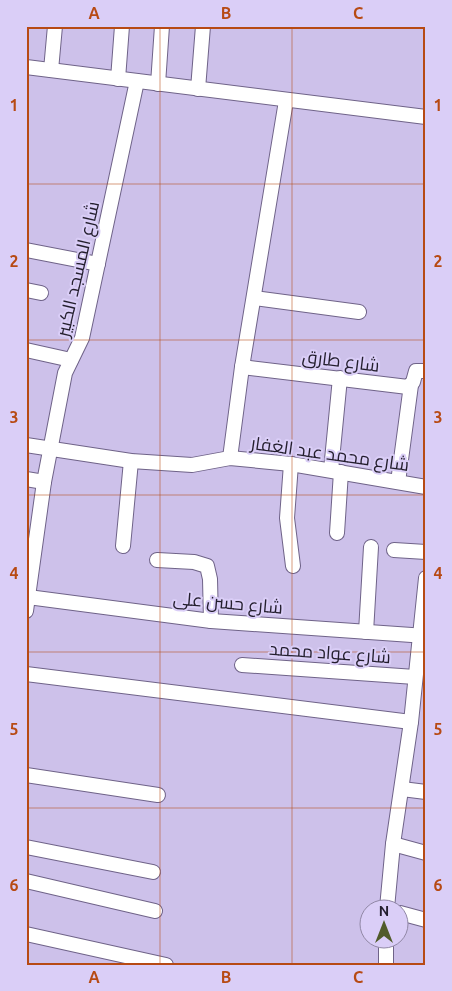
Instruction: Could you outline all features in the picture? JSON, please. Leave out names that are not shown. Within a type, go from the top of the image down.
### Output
[{"type":"street","points":[[52,70],[55,26]]},
{"type":"street","points":[[118,79],[122,26]]},
{"type":"street","points":[[158,84],[162,26]]},
{"type":"street","points":[[198,89],[203,26]]},
{"type":"street","points":[[26,67],[426,117]]},
{"type":"street","name":"شارع المسجد الكبير","points":[[27,604],[31,548],[65,373],[82,338],[137,81]]},
{"type":"street","points":[[230,458],[242,367],[286,101]]},
{"type":"street","points":[[26,250],[98,264]]},
{"type":"street","points":[[26,290],[41,293]]},
{"type":"street","points":[[254,298],[359,312]]},
{"type":"street","points":[[26,350],[71,360]]},
{"type":"street","name":"شارع طارق","points":[[242,367],[405,386],[411,385]]},
{"type":"street","points":[[398,482],[411,385],[416,371],[426,371]]},
{"type":"street","points":[[337,534],[336,471],[340,378]]},
{"type":"street","name":"شارع محمد عبد الغفار","points":[[26,445],[131,461],[192,465],[230,458],[290,464],[426,487]]},
{"type":"street","points":[[123,546],[131,461]]},
{"type":"street","points":[[290,464],[288,518],[293,566]]},
{"type":"street","points":[[26,479],[44,482]]},
{"type":"street","points":[[366,632],[371,547]]},
{"type":"street","points":[[394,550],[426,552]]},
{"type":"street","points":[[157,560],[201,563],[207,566],[210,579],[210,621]]},
{"type":"street","points":[[388,898],[393,844],[411,722],[415,677],[423,636],[426,578]]},
{"type":"street","name":"شارع حسن على","points":[[27,604],[210,621],[423,636]]},
{"type":"street","name":"شارع عواد محمد","points":[[242,665],[415,677]]},
{"type":"street","points":[[26,674],[411,722]]},
{"type":"street","points":[[26,775],[158,795]]},
{"type":"street","points":[[402,789],[426,792]]},
{"type":"street","points":[[393,844],[426,853]]},
{"type":"street","points":[[26,847],[152,872]]},
{"type":"street","points":[[26,881],[155,911]]},
{"type":"street","points":[[410,916],[426,920]]},
{"type":"street","points":[[26,934],[166,965]]},
{"type":"street","points":[[386,948],[386,965]]}]
